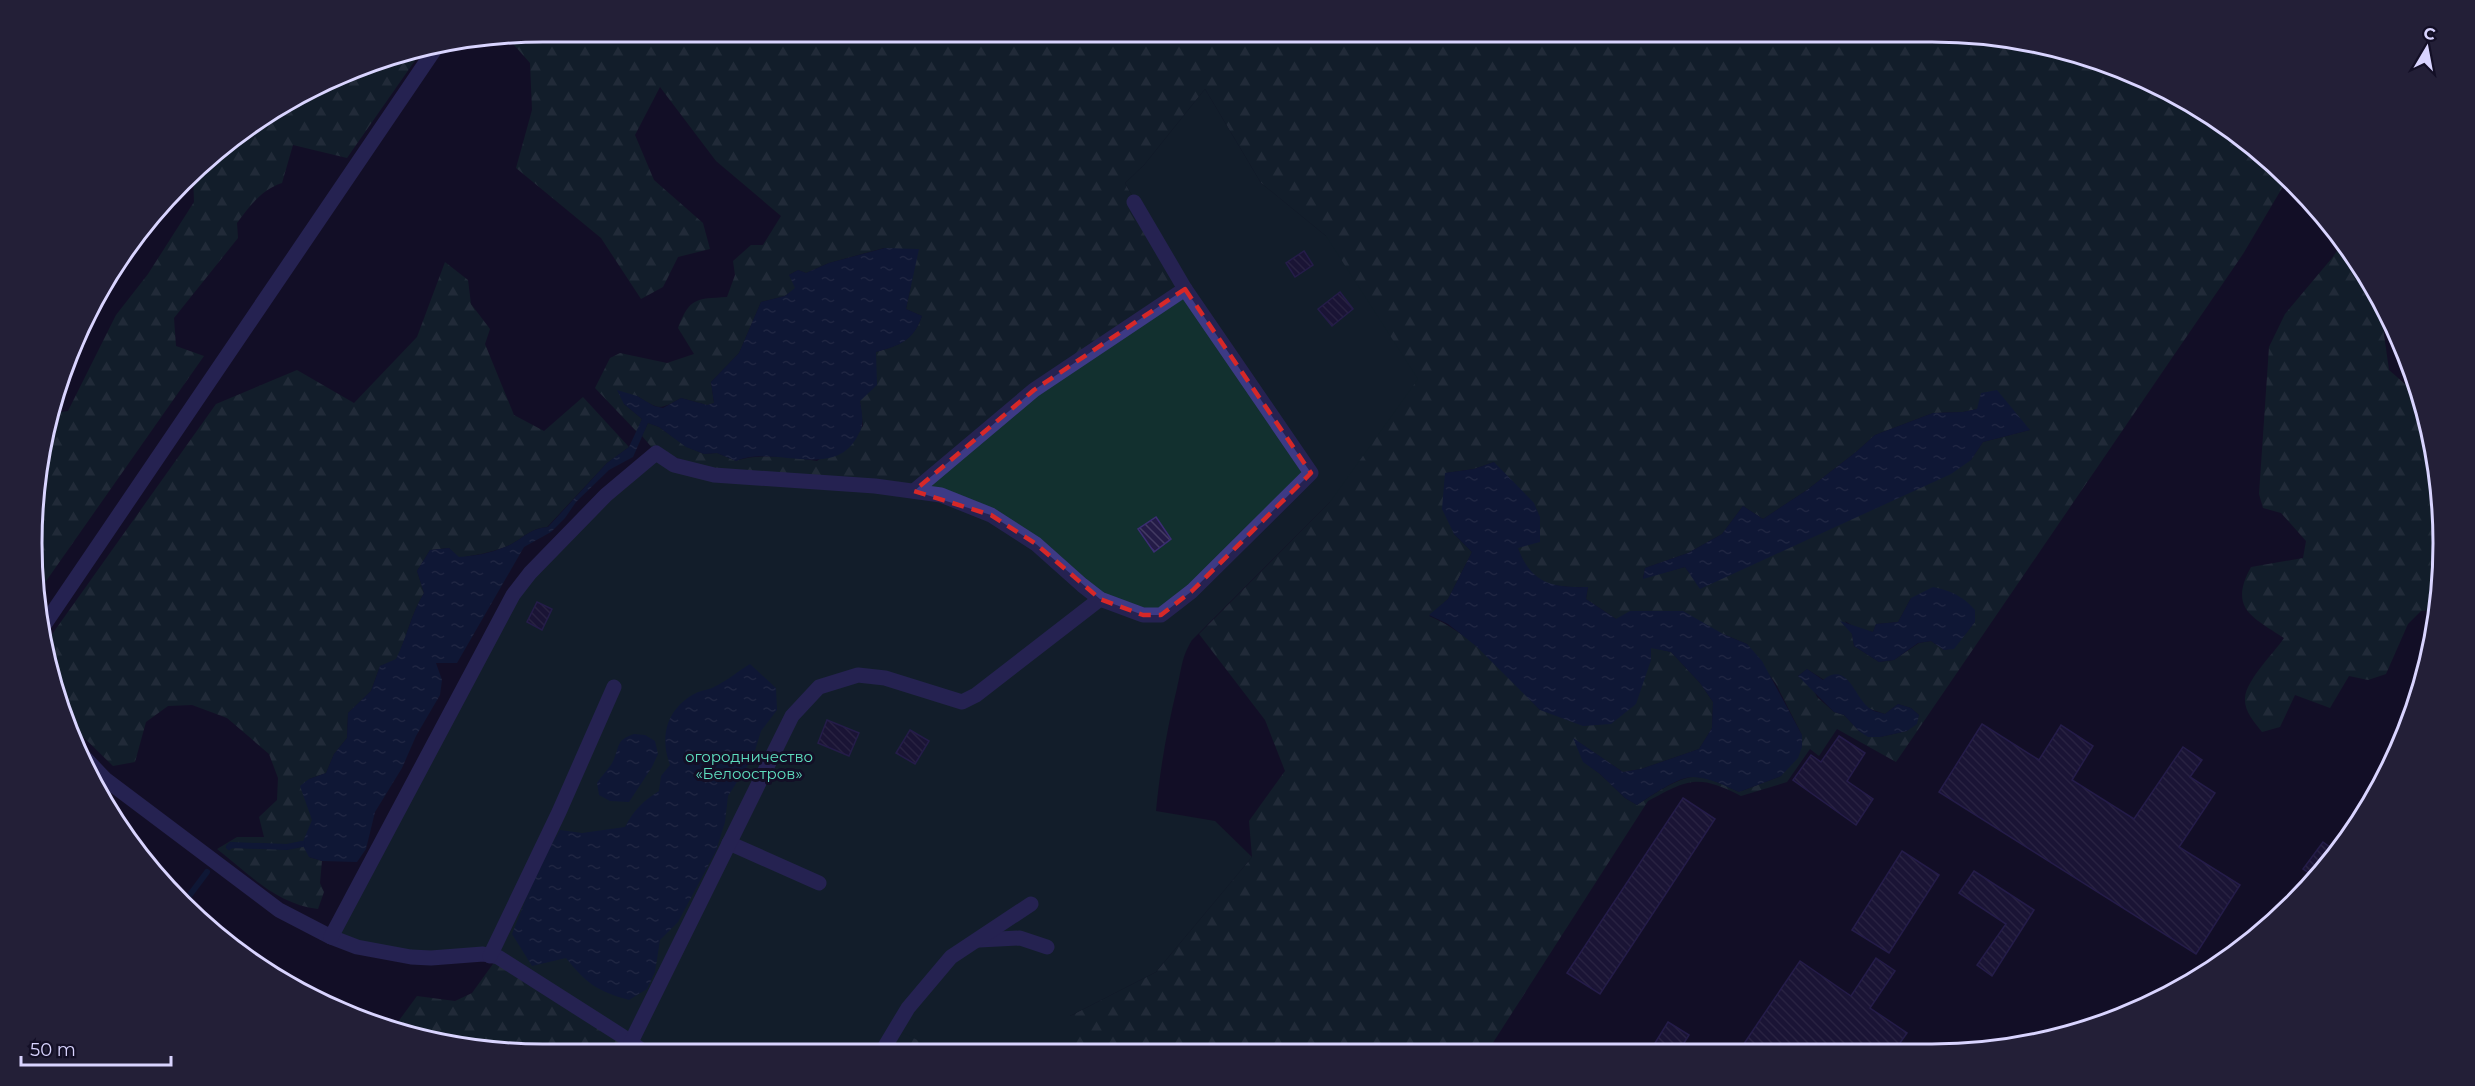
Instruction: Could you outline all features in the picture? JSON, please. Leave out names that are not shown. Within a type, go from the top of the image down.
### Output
[{"type":"street","points":[[48,619],[431,55]]},
{"type":"street","points":[[331,938],[513,595],[530,573],[606,495],[656,453],[674,465],[714,475],[941,495],[991,515],[1036,544],[1100,598],[1143,615],[1161,615],[1192,591],[1311,473],[1185,289],[1134,202]]},
{"type":"street","points":[[914,491],[1034,390],[1185,289]]},
{"type":"street","points":[[631,1042],[792,716],[819,687],[858,675],[885,678],[962,702],[976,695],[1100,598]]},
{"type":"street","points":[[490,956],[559,812],[614,687]]},
{"type":"street","points":[[97,770],[105,779],[279,910],[331,938],[357,947],[411,957],[490,956],[499,958],[634,1044]]},
{"type":"street","points":[[729,843],[819,883]]},
{"type":"street","points":[[886,1044],[908,1008],[951,957],[1031,904]]},
{"type":"street","points":[[973,941],[1020,938],[1047,947]]},
{"type":"highlighted area","points":[[1185,289],[1311,473],[1192,591],[1161,615],[1143,615],[1100,599],[1036,544],[991,515],[914,491],[1034,390]]},
{"type":"green space","points":[[512,43],[1965,43],[1997,46],[2062,59],[2124,80],[2154,94],[2210,126],[2262,166],[2283,186],[2243,254],[1896,762],[1837,729],[1819,756],[1810,749],[1787,782],[1741,796],[1714,784],[1694,782],[1674,788],[1648,801],[1492,1044],[1070,1044],[1070,1016],[1156,972],[1252,857],[1249,821],[1285,771],[1265,720],[1199,634],[1330,502],[1326,236],[1261,183],[1205,89],[1144,165],[1125,183],[1182,284],[918,488],[734,477],[654,450],[642,436],[648,423],[659,427],[687,447],[704,454],[717,453],[736,461],[765,456],[817,461],[863,426],[860,401],[875,367],[876,352],[905,341],[918,324],[922,316],[906,309],[911,285],[884,248],[829,263],[806,273],[798,270],[789,275],[796,288],[785,296],[761,302],[739,353],[711,382],[714,403],[707,405],[681,398],[659,407],[637,396],[624,404],[642,419],[637,432],[595,388],[610,358],[620,353],[667,363],[694,354],[678,328],[686,310],[701,300],[727,297],[735,275],[733,261],[751,245],[763,245],[781,216],[716,161],[660,87],[635,135],[654,180],[703,223],[710,249],[678,257],[663,287],[641,299],[601,238],[516,168],[532,110],[530,63]],"holes":[[[1977,409],[2030,430],[1983,442],[1971,460],[1700,588],[1685,567],[1643,578],[1645,568],[1688,553],[1722,534],[1743,506],[1763,519],[1807,490],[1875,435],[1933,413]],[[1494,462],[1514,539],[1527,567],[1539,580],[1560,586],[1588,587],[1586,599],[1616,619],[1723,634],[1747,644],[1776,684],[1802,735],[1781,776],[1739,792],[1705,778],[1687,778],[1664,788],[1637,805],[1625,798],[1584,762],[1574,739],[1623,772],[1641,769],[1699,749],[1712,728],[1713,702],[1700,683],[1671,652],[1651,647],[1651,660],[1540,710],[1475,645],[1461,634],[1429,616],[1448,599],[1472,552],[1454,534],[1445,473],[1474,469]],[[1911,598],[1975,622],[1954,648],[1944,650],[1931,641],[1919,643],[1894,660],[1879,662],[1854,646],[1852,634],[1845,621],[1856,628],[1873,632],[1876,624],[1898,622]],[[1807,669],[1870,709],[1885,714],[1898,704],[1911,708],[1919,715],[1907,731],[1880,737],[1859,731],[1844,715],[1834,712],[1817,697],[1813,689],[1798,676]]]},
{"type":"green space","points":[[417,58],[347,158],[293,145],[282,183],[262,194],[237,223],[238,238],[174,318],[176,346],[204,356],[44,584],[43,510],[46,478],[59,412],[68,411],[116,315],[148,274],[194,202],[193,185],[213,166],[265,126],[292,109],[351,80]]},
{"type":"green space","name":"огородничество «Белоостров»","points":[[1205,89],[1261,183],[1326,236],[1418,379],[1330,502],[1192,640],[1186,652],[1167,734],[1156,811],[1215,821],[1252,857],[1156,972],[1070,1016],[1070,1044],[926,1044],[897,1030],[887,1044],[632,1044],[498,957],[431,958],[333,936],[513,595],[654,450],[674,465],[918,488],[1182,284],[1125,183],[1144,165]]},
{"type":"green space","points":[[2338,250],[2366,293],[2383,324],[2389,370],[2407,386],[2416,413],[2429,478],[2432,510],[2432,576],[2429,608],[2429,611],[2421,611],[2408,624],[2386,674],[2368,680],[2349,676],[2330,708],[2295,695],[2280,727],[2262,732],[2250,716],[2245,698],[2255,675],[2284,638],[2247,610],[2242,593],[2251,567],[2303,558],[2306,541],[2281,513],[2263,508],[2259,494],[2269,347],[2285,314]]},
{"type":"green space","points":[[445,262],[468,280],[471,304],[490,329],[485,344],[514,415],[544,431],[583,397],[629,447],[607,463],[547,527],[530,532],[505,547],[477,555],[459,558],[449,548],[430,550],[417,571],[424,593],[396,660],[380,666],[371,691],[348,713],[347,738],[334,754],[326,773],[309,779],[312,820],[309,857],[322,861],[320,883],[324,892],[318,909],[289,901],[276,894],[252,878],[217,849],[237,837],[264,837],[259,817],[277,800],[278,778],[269,754],[227,718],[192,705],[168,706],[146,722],[135,762],[113,766],[79,733],[59,673],[51,636],[216,404],[297,370],[354,403],[417,337]]},
{"type":"green space","points":[[498,957],[632,1044],[510,1043],[445,1034],[398,1022],[417,996],[455,1001],[472,993]]},
{"type":"green space","points":[[897,1029],[926,1044],[887,1044]]},
{"type":"water","points":[[885,248],[919,249],[906,309],[922,316],[915,331],[905,341],[876,352],[877,385],[860,401],[862,428],[846,450],[833,457],[818,459],[767,456],[736,461],[717,453],[704,454],[686,447],[659,427],[648,423],[633,457],[609,470],[576,502],[551,532],[524,547],[457,663],[436,663],[442,680],[440,695],[416,736],[402,768],[375,812],[366,849],[357,862],[322,861],[309,857],[302,844],[312,820],[300,786],[309,779],[326,773],[334,754],[347,738],[348,713],[371,691],[380,666],[396,659],[424,593],[417,571],[430,550],[449,548],[459,557],[483,554],[511,544],[530,532],[548,527],[607,463],[629,447],[642,419],[624,404],[617,390],[663,408],[681,398],[707,405],[714,403],[711,382],[739,353],[761,302],[785,296],[795,288],[789,275],[798,270],[806,273],[829,263]]},
{"type":"water","points":[[1997,390],[2030,430],[1983,442],[1971,460],[1951,474],[1700,589],[1685,567],[1643,579],[1645,568],[1688,553],[1722,534],[1743,506],[1763,519],[1807,490],[1875,435],[1933,413],[1977,409],[1981,393]]},
{"type":"water","points":[[1494,462],[1534,503],[1540,517],[1540,542],[1518,548],[1523,560],[1537,576],[1554,585],[1588,587],[1586,599],[1616,619],[1630,611],[1683,611],[1723,634],[1747,644],[1762,661],[1802,735],[1802,747],[1798,758],[1781,776],[1739,792],[1705,778],[1687,778],[1664,788],[1637,805],[1625,798],[1600,774],[1583,762],[1573,738],[1623,772],[1641,769],[1699,749],[1712,728],[1713,702],[1700,683],[1671,652],[1651,648],[1651,660],[1636,704],[1611,724],[1583,726],[1540,710],[1476,646],[1448,624],[1429,615],[1448,599],[1472,552],[1454,534],[1442,509],[1445,473],[1474,469]]},
{"type":"water","points":[[1933,587],[1956,595],[1975,610],[1975,622],[1954,649],[1944,650],[1931,641],[1918,643],[1894,660],[1879,662],[1854,646],[1852,634],[1840,621],[1873,632],[1876,624],[1898,622],[1911,598]]},
{"type":"water","points":[[750,664],[776,688],[777,710],[761,731],[753,757],[728,796],[725,822],[716,851],[678,922],[660,940],[655,972],[647,989],[629,1000],[601,990],[580,974],[566,958],[532,966],[512,934],[539,866],[560,830],[582,833],[625,827],[639,806],[659,791],[661,776],[670,765],[665,744],[668,724],[678,706],[696,693],[719,685]]},
{"type":"water","points":[[1807,669],[1823,680],[1838,674],[1844,677],[1862,701],[1875,711],[1885,714],[1898,704],[1911,708],[1919,715],[1917,724],[1907,731],[1880,737],[1868,737],[1844,715],[1834,712],[1798,676]]},
{"type":"water","points":[[634,734],[645,735],[655,741],[658,754],[629,802],[610,801],[599,795],[597,783],[613,762],[618,746]]},
{"type":"building","points":[[1304,251],[1313,265],[1295,277],[1286,263]]},
{"type":"building","points":[[1340,292],[1353,309],[1332,326],[1318,309]]},
{"type":"building","points":[[1156,517],[1171,539],[1154,552],[1138,529]]},
{"type":"building","points":[[537,602],[552,609],[542,630],[527,622]]},
{"type":"building","points":[[827,720],[859,733],[849,756],[818,743]]},
{"type":"building","points":[[1982,724],[2039,760],[2061,725],[2093,746],[2072,780],[2134,819],[2183,747],[2202,760],[2190,777],[2215,793],[2179,847],[2240,885],[2196,954],[1939,792]]},
{"type":"building","points":[[910,730],[929,741],[915,764],[896,753]]},
{"type":"building","points":[[1839,736],[1865,753],[1847,781],[1873,799],[1856,825],[1793,780],[1811,755],[1821,762]]},
{"type":"building","points":[[1683,798],[1715,819],[1600,994],[1567,973]]},
{"type":"building","points":[[2323,842],[2330,847],[2309,873],[2303,869]]},
{"type":"building","points":[[1902,851],[1939,875],[1889,953],[1852,930]]},
{"type":"building","points":[[1974,871],[2034,910],[1992,976],[1977,965],[2006,924],[1959,893]]},
{"type":"building","points":[[1876,958],[1895,971],[1870,1008],[1907,1033],[1899,1044],[1744,1044],[1800,961],[1851,996]]},
{"type":"building","points":[[1668,1022],[1689,1035],[1683,1044],[1654,1044]]},
{"type":"waterway","points":[[229,847],[231,845],[287,847],[302,844]]},
{"type":"waterway","points":[[189,897],[207,872]]}]
